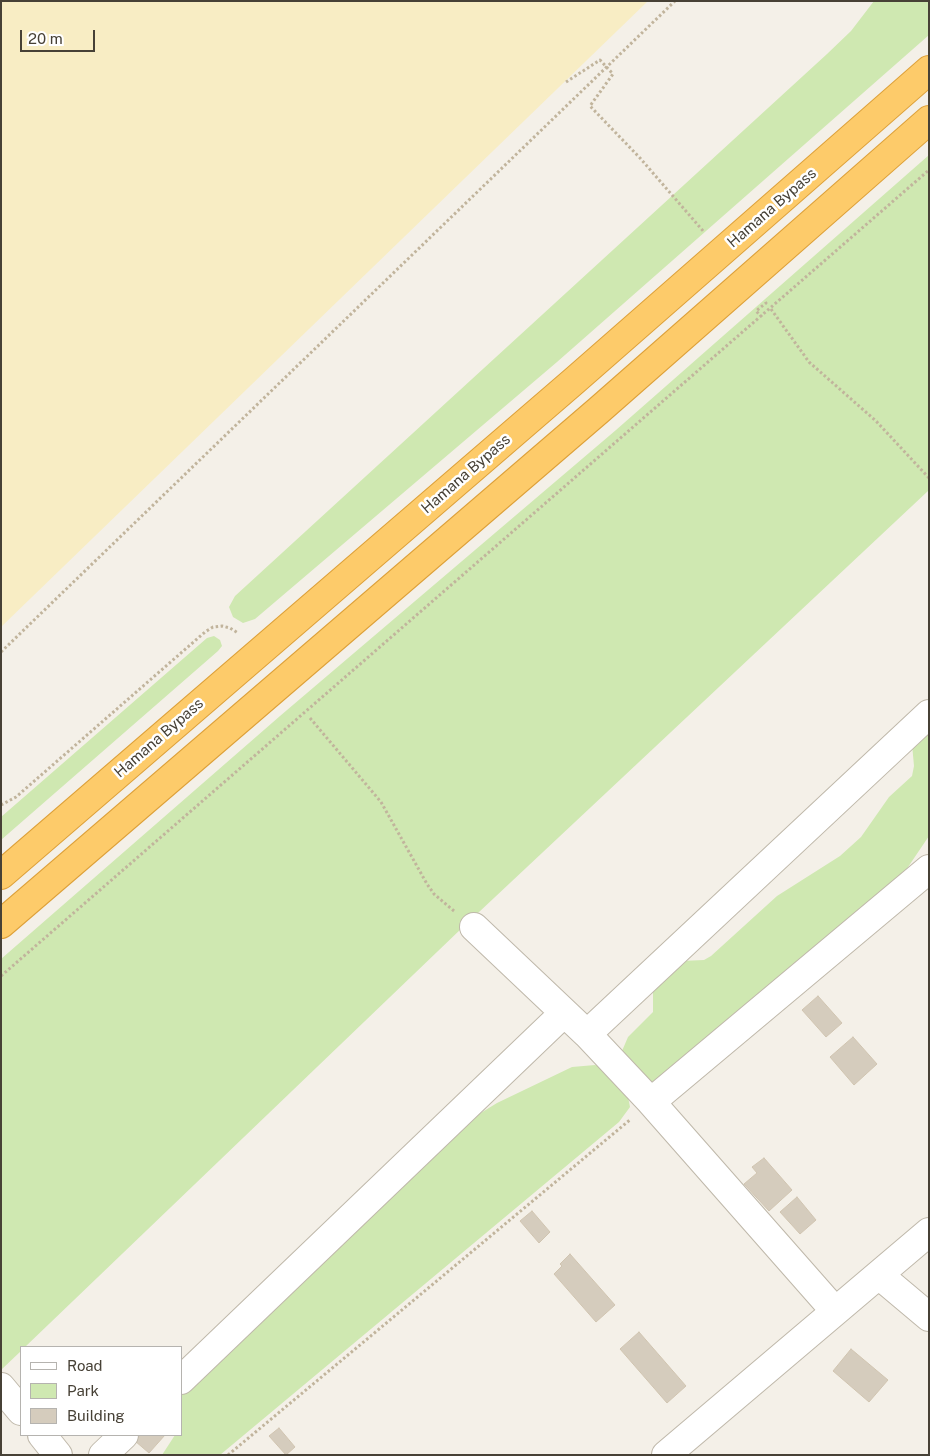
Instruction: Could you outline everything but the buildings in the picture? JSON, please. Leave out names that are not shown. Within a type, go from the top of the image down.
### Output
[{"type":"highway","name":"Hamana Bypass","points":[[1,875],[581,375],[929,70]]},
{"type":"highway","points":[[1,924],[628,385],[929,120]]},
{"type":"street","points":[[588,1034],[929,714]]},
{"type":"street","points":[[651,1102],[929,869]]},
{"type":"street","points":[[474,927],[588,1034],[651,1102],[836,1311]]},
{"type":"street","points":[[182,1379],[564,1013]]},
{"type":"street","points":[[666,1455],[929,1232]]},
{"type":"street","points":[[879,1274],[929,1317]]},
{"type":"street","points":[[1,1387],[20,1409]]},
{"type":"street","points":[[43,1436],[58,1455]]},
{"type":"street","points":[[103,1455],[123,1436]]},
{"type":"path","points":[[1,652],[675,1]]},
{"type":"path","points":[[566,82],[600,60],[613,74],[590,106],[640,158],[702,230]]},
{"type":"path","points":[[1,976],[929,170]]},
{"type":"path","points":[[762,317],[756,311],[766,303]]},
{"type":"path","points":[[771,309],[809,362],[866,412],[929,478]]},
{"type":"path","points":[[1,805],[16,797],[205,632],[213,627],[222,626],[238,633]]},
{"type":"path","points":[[310,718],[381,802],[434,894],[474,927]]},
{"type":"path","points":[[228,1455],[651,1102]]},
{"type":"green space","points":[[874,1],[929,1],[929,35],[557,362],[255,619],[243,623],[233,617],[229,607],[235,596],[827,54],[851,31]]},
{"type":"green space","points":[[929,155],[928,491],[462,928],[26,1346],[20,1346],[20,1352],[1,1370],[1,959],[280,716],[616,430]]},
{"type":"green space","points":[[214,636],[220,640],[222,646],[218,651],[1,840],[1,817],[207,638]]},
{"type":"green space","points":[[929,725],[929,836],[904,873],[668,1076],[653,1082],[638,1077],[626,1065],[622,1051],[628,1037],[653,1012],[653,987],[681,961],[704,960],[711,956],[777,896],[840,856],[861,837],[889,797],[912,776],[914,766],[912,744]]},
{"type":"green space","points":[[595,1065],[613,1072],[626,1087],[630,1107],[619,1122],[220,1455],[162,1455],[174,1436],[182,1436],[182,1389],[466,1122],[497,1103],[572,1067]]},
{"type":"sand","points":[[1,1],[648,1],[1,627]]}]
